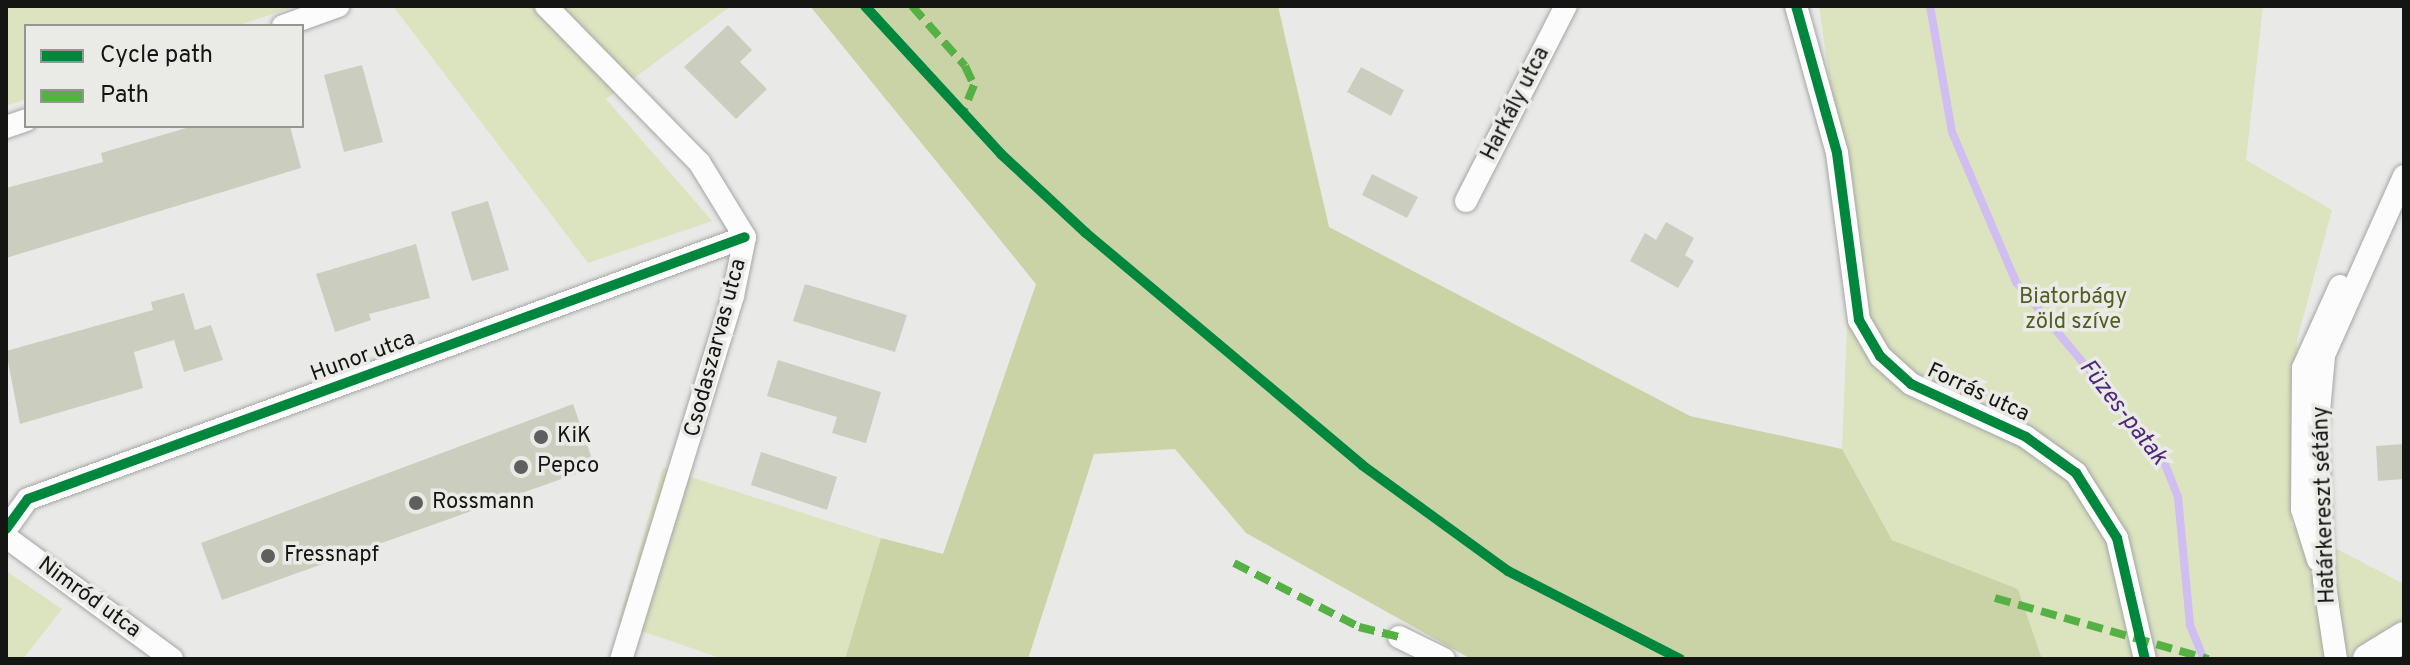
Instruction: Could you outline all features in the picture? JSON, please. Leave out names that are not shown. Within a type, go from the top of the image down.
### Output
[{"type":"main road","points":[[2368,659],[2404,637]]},
{"type":"street","points":[[288,24],[338,6]]},
{"type":"street","name":"Csodaszarvas utca","points":[[546,6],[699,162],[745,237],[729,311],[621,659]]},
{"type":"street","name":"Harkály utca","points":[[1466,201],[1566,6]]},
{"type":"street","name":"Forrás utca","points":[[1796,6],[1837,153],[1859,320],[1880,356],[1911,384],[2026,437],[2076,473],[2117,538],[2145,659]]},
{"type":"street","name":"Határkereszt sétány","points":[[2336,659],[2324,571],[2317,434],[2324,355],[2404,176]]},
{"type":"street","name":"Hunor utca","points":[[6,529],[28,499],[745,237]]},
{"type":"street","name":"Nimród utca","points":[[6,537],[172,659]]},
{"type":"street","points":[[1399,637],[1444,659]]},
{"type":"green space","points":[[6,6],[295,6],[243,24],[24,24],[24,100],[6,106]]},
{"type":"green space","points":[[393,6],[731,6],[606,99],[712,221],[588,263]]},
{"type":"green space","points":[[810,6],[1278,6],[1329,227],[1690,416],[1842,449],[1892,540],[2018,589],[2042,659],[1471,659],[1246,533],[1175,449],[1094,454],[1028,659],[845,659],[881,538],[943,554],[1036,284]]},
{"type":"green space","name":"Biatorbágy zöld szíve","points":[[1819,6],[2263,6],[2246,160],[2332,210],[2297,340],[2291,525],[2404,584],[2404,659],[2042,659],[2018,589],[1892,540],[1842,449],[1851,230]]},
{"type":"green space","points":[[663,468],[881,538],[845,659],[723,659],[618,623]]},
{"type":"green space","points":[[6,571],[62,609],[23,659],[6,659]]},
{"type":"building","points":[[728,25],[752,50],[740,62],[767,89],[736,119],[684,67]]},
{"type":"building","points":[[362,65],[383,142],[344,152],[324,75]]},
{"type":"building","points":[[1361,67],[1404,90],[1391,116],[1347,92]]},
{"type":"building","points":[[186,128],[291,128],[301,168],[6,258],[6,188],[103,162],[101,153]]},
{"type":"building","points":[[1372,174],[1418,197],[1407,218],[1362,195]]},
{"type":"building","points":[[488,201],[509,270],[472,281],[451,212]]},
{"type":"building","points":[[1666,222],[1694,238],[1685,255],[1694,261],[1678,288],[1630,261],[1645,233],[1656,240]]},
{"type":"building","points":[[416,244],[430,298],[369,314],[371,320],[335,332],[316,274]]},
{"type":"building","points":[[805,284],[907,315],[895,352],[793,321]]},
{"type":"building","points":[[184,293],[195,330],[211,325],[223,360],[184,372],[174,340],[134,352],[143,388],[20,424],[6,351],[153,310],[151,302]]},
{"type":"building","points":[[778,360],[881,392],[866,443],[832,433],[837,417],[767,396]]},
{"type":"building","points":[[573,404],[595,467],[222,600],[201,543]]},
{"type":"building","points":[[2404,444],[2404,479],[2378,481],[2376,446]]},
{"type":"building","points":[[761,452],[837,477],[827,510],[751,485]]},
{"type":"waterway","name":"Füzes-patak","points":[[1930,6],[1952,132],[2016,282],[2163,459],[2178,497],[2190,625],[2204,659]]},
{"type":"marked path","points":[[912,6],[965,66],[974,85],[962,114]]},
{"type":"marked path","points":[[1234,563],[1359,627],[1399,637]]},
{"type":"marked path","points":[[1995,598],[2208,659]]},
{"type":"cycle path","points":[[865,6],[1001,154],[1086,233],[1362,465],[1508,571],[1680,659]]},
{"type":"cycle path","points":[[1796,6],[1837,153],[1859,320],[1880,356],[1911,384],[2026,437],[2076,473],[2117,538],[2145,659]]},
{"type":"cycle path","points":[[6,529],[28,499],[745,237]]},
{"type":"place","name":"KiK","points":[[541,437]]},
{"type":"place","name":"Pepco","points":[[521,467]]},
{"type":"place","name":"Rossmann","points":[[416,503]]},
{"type":"place","name":"Fressnapf","points":[[268,556]]}]
